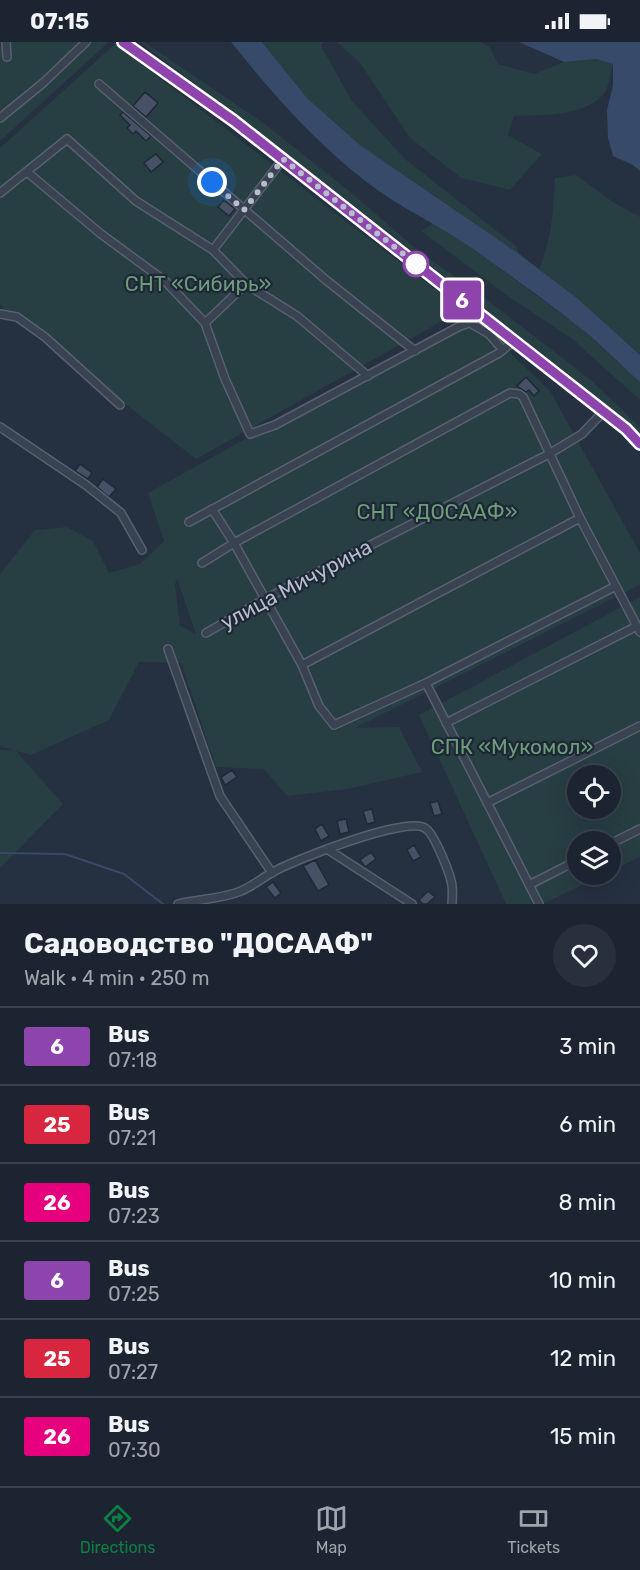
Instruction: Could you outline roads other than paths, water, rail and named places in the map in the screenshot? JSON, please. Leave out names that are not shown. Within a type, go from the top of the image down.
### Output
[{"type":"main road","points":[[123,42],[283,159],[604,411],[640,444]]},
{"type":"street","points":[[6,42],[7,57]]},
{"type":"street","points":[[0,118],[43,83],[86,42]]},
{"type":"street","points":[[99,84],[244,210],[415,351]]},
{"type":"street","points":[[0,193],[67,139],[136,201],[213,250],[246,284],[297,316],[368,376]]},
{"type":"street","points":[[213,250],[283,159]]},
{"type":"street","points":[[27,172],[101,234],[165,280],[205,323],[225,379],[250,434],[275,425],[460,326],[470,323],[489,334],[503,350]]},
{"type":"street","points":[[205,323],[246,284]]},
{"type":"street","points":[[0,314],[17,317],[45,337],[120,405]]},
{"type":"street","points":[[189,522],[503,350],[514,341]]},
{"type":"street","points":[[202,563],[234,543],[510,393],[523,396],[580,518],[638,629],[446,723]]},
{"type":"street","name":"улица Мичурина","points":[[206,633],[265,599],[549,454],[582,434],[604,411]]},
{"type":"street","points":[[0,427],[86,485],[121,513],[142,550]]},
{"type":"street","points":[[212,509],[234,543],[302,665],[319,706],[334,725],[426,683],[616,586]]},
{"type":"street","points":[[302,665],[580,518]]},
{"type":"street","points":[[168,648],[220,796],[272,873]]},
{"type":"street","points":[[426,683],[539,904]]},
{"type":"street","points":[[487,803],[640,726]]},
{"type":"street","points":[[178,904],[239,892],[272,873],[327,849],[409,826],[427,828],[452,884],[452,904]]},
{"type":"street","points":[[621,838],[640,829]]},
{"type":"street","points":[[327,849],[412,904]]},
{"type":"street","points":[[529,885],[567,866]]},
{"type":"water","points":[[231,42],[262,42],[307,98],[360,145],[519,254],[577,298],[640,355],[640,382],[563,314],[462,242],[377,190],[345,165],[293,115]]},
{"type":"water","points":[[519,42],[640,42],[640,171],[633,165],[613,156],[608,138],[607,110],[613,85],[613,64],[596,59],[564,62]]},
{"type":"waterway","points":[[0,853],[65,854],[124,874],[163,904]]},
{"type":"park label","name":"СНТ «Сибирь»","points":[[198,283]]},
{"type":"park label","name":"СНТ «ДОСААФ»","points":[[437,511]]},
{"type":"park label","name":"СПК «Мукомол»","points":[[512,746]]}]
